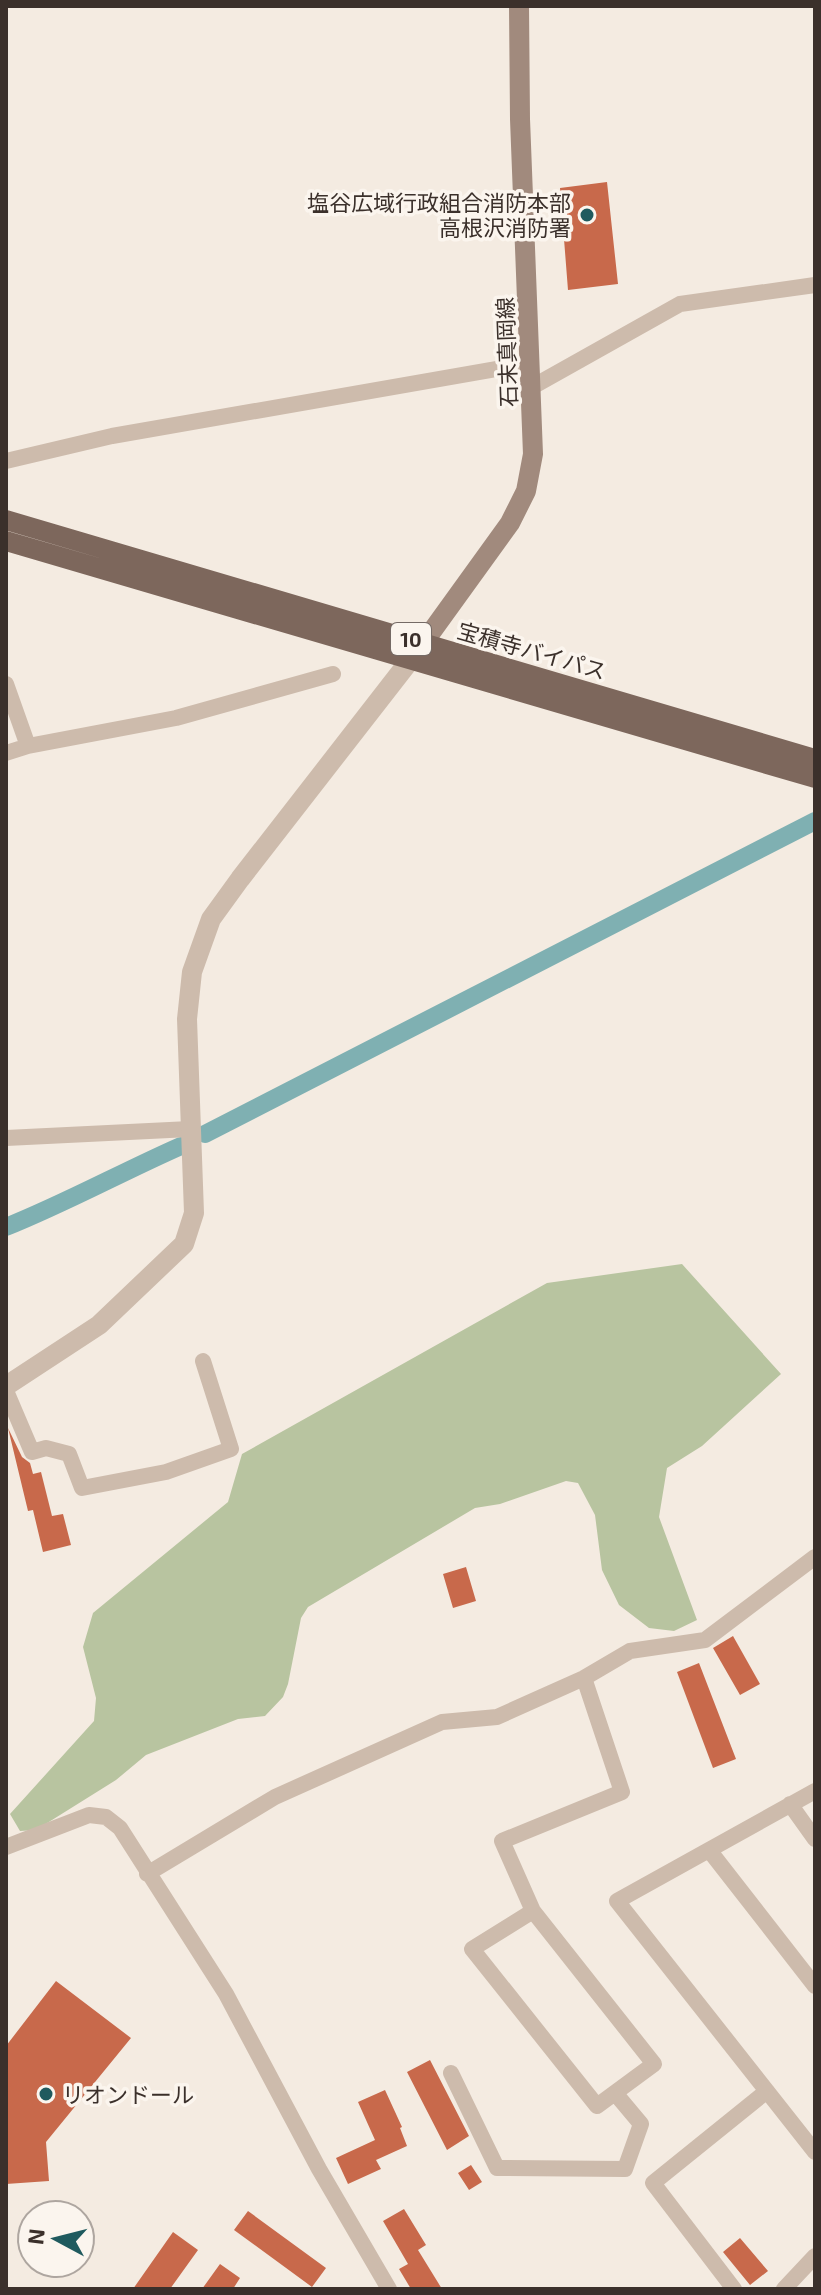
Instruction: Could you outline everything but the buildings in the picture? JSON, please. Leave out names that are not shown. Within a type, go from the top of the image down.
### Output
[{"type":"main road","name":"石末真岡線","points":[[418,651],[519,508],[526,491],[533,454],[520,119],[519,6]]},
{"type":"main road","name":"宝積寺バイパス","points":[[6,520],[815,778]]},
{"type":"main road","name":"宝積寺バイパス","points":[[6,541],[815,759]]},
{"type":"street","points":[[532,387],[680,304],[815,285]]},
{"type":"street","points":[[6,461],[112,436],[531,363]]},
{"type":"street","points":[[203,1361],[231,1449],[166,1472],[82,1488],[69,1454],[46,1448],[32,1452],[6,1388],[99,1325],[184,1244],[194,1213],[188,1003],[192,972],[211,919],[418,651]]},
{"type":"street","points":[[6,753],[28,746],[176,718],[333,674]]},
{"type":"street","points":[[6,684],[28,746]]},
{"type":"street","points":[[6,1138],[190,1129]]},
{"type":"street","points":[[147,1874],[275,1797],[442,1722],[497,1717],[584,1678],[630,1651],[705,1640],[815,1557]]},
{"type":"street","points":[[533,1911],[472,1949],[597,2106],[654,2064],[533,1911],[502,1841],[622,1792],[584,1678]]},
{"type":"street","points":[[815,1791],[617,1901],[815,2152]]},
{"type":"street","points":[[790,1804],[815,1839]]},
{"type":"street","points":[[6,1847],[89,1815],[106,1817],[120,1828],[226,1994],[319,2169],[389,2289]]},
{"type":"street","points":[[709,1850],[815,1986]]},
{"type":"street","points":[[451,2073],[497,2168],[625,2169],[641,2124],[615,2093]]},
{"type":"street","points":[[734,2289],[653,2183],[767,2091]]},
{"type":"street","points":[[784,2289],[815,2256]]},
{"type":"green space","points":[[682,1264],[781,1374],[702,1446],[667,1468],[659,1517],[697,1620],[674,1631],[649,1628],[619,1605],[602,1570],[595,1515],[578,1483],[566,1481],[500,1504],[475,1508],[308,1607],[301,1618],[283,1697],[265,1716],[238,1719],[146,1755],[116,1780],[36,1830],[20,1831],[10,1814],[94,1721],[96,1698],[83,1647],[93,1613],[228,1502],[242,1454],[547,1283]]},
{"type":"waterway","points":[[205,1134],[815,821]]},
{"type":"waterway","points":[[6,1227],[181,1146]]},
{"type":"place","name":"塩谷広域行政組合消防本部 高根沢消防署","points":[[587,215]]},
{"type":"place","name":"リオンドール","points":[[46,2094]]}]
